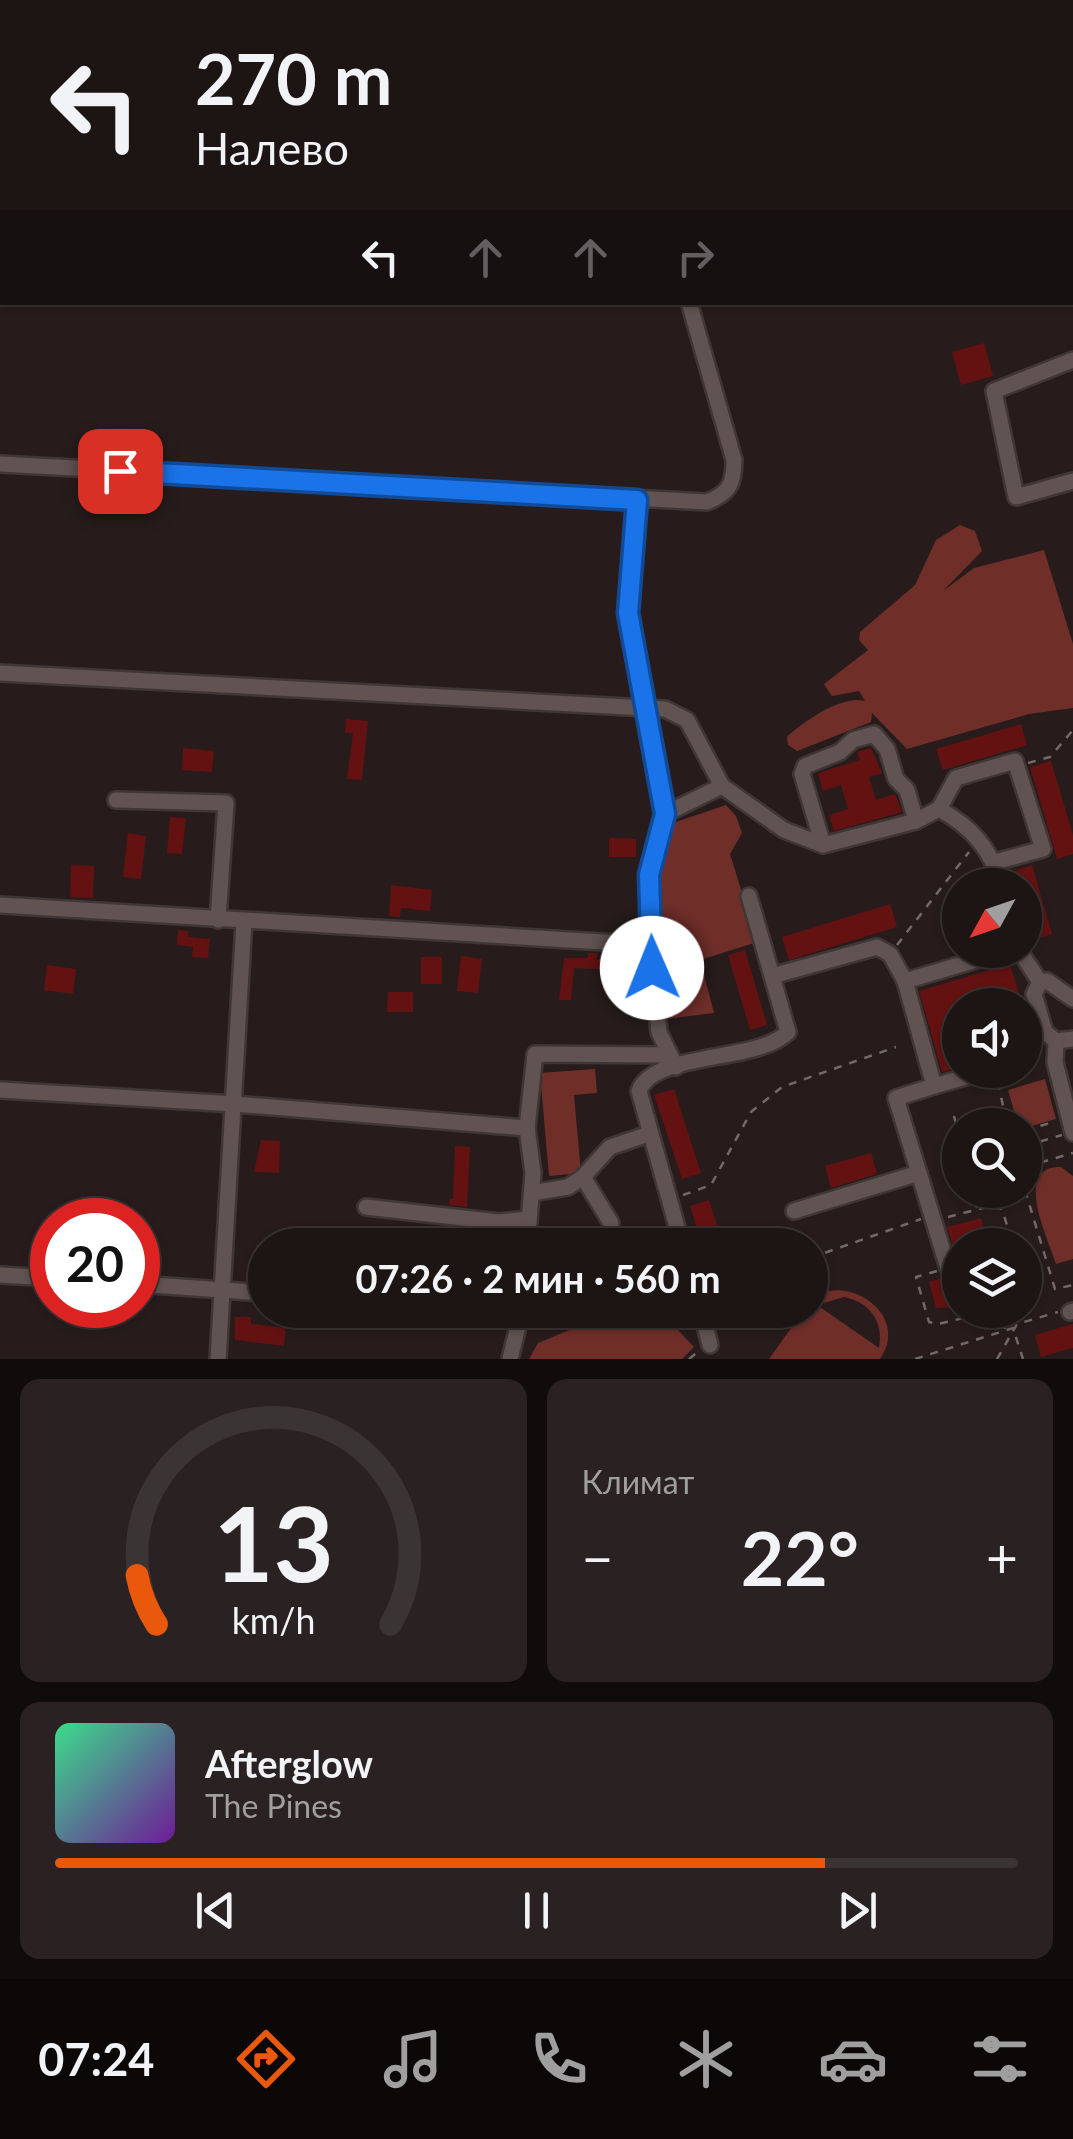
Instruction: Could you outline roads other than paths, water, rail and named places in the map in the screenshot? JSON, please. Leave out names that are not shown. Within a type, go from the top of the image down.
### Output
[{"type":"street","points":[[0,464],[707,502],[724,495],[734,481],[734,460],[690,305]]},
{"type":"street","points":[[1073,360],[994,391],[1016,497],[1073,481]]},
{"type":"street","points":[[637,500],[628,613],[665,814],[649,875],[659,1032],[673,1061]]},
{"type":"street","points":[[0,673],[665,710],[687,720],[722,786],[784,830],[824,845],[916,821],[939,809],[956,778],[1015,761],[1043,849],[995,862]]},
{"type":"street","points":[[824,845],[802,774],[805,766],[840,752],[853,740],[874,734],[887,749],[896,779],[907,790],[916,821]]},
{"type":"street","points":[[665,814],[722,786]]},
{"type":"street","points":[[116,800],[226,803],[218,920]]},
{"type":"street","points":[[939,809],[961,821],[979,839],[997,868]]},
{"type":"street","points":[[528,1228],[532,1194],[527,1128],[534,1054],[542,1051],[673,1061],[782,1038],[788,1032],[749,896]]},
{"type":"street","points":[[0,905],[652,945]]},
{"type":"street","points":[[218,1359],[244,922]]},
{"type":"street","points":[[772,976],[877,946],[890,954],[905,981],[934,1086]]},
{"type":"street","points":[[905,981],[949,968]]},
{"type":"street","points":[[1031,968],[1040,982]]},
{"type":"street","points":[[1040,982],[1047,981],[1073,999]]},
{"type":"street","points":[[1040,982],[1034,994],[1036,1006],[1046,1032],[1058,1045],[1056,1062],[1070,1127]]},
{"type":"street","points":[[673,1061],[640,1084],[640,1103],[677,1228]]},
{"type":"street","points":[[942,1084],[896,1098],[942,1249]]},
{"type":"street","points":[[0,1090],[527,1128]]},
{"type":"street","points":[[532,1194],[568,1187],[583,1177],[610,1147],[649,1134]]},
{"type":"street","points":[[794,1211],[919,1173]]},
{"type":"street","points":[[583,1177],[610,1223]]},
{"type":"street","points":[[366,1206],[499,1222],[529,1219]]},
{"type":"street","points":[[0,1275],[30,1277]]},
{"type":"street","points":[[160,1286],[248,1292]]},
{"type":"street","points":[[510,1359],[518,1328]]},
{"type":"street","points":[[706,1328],[710,1345]]}]
